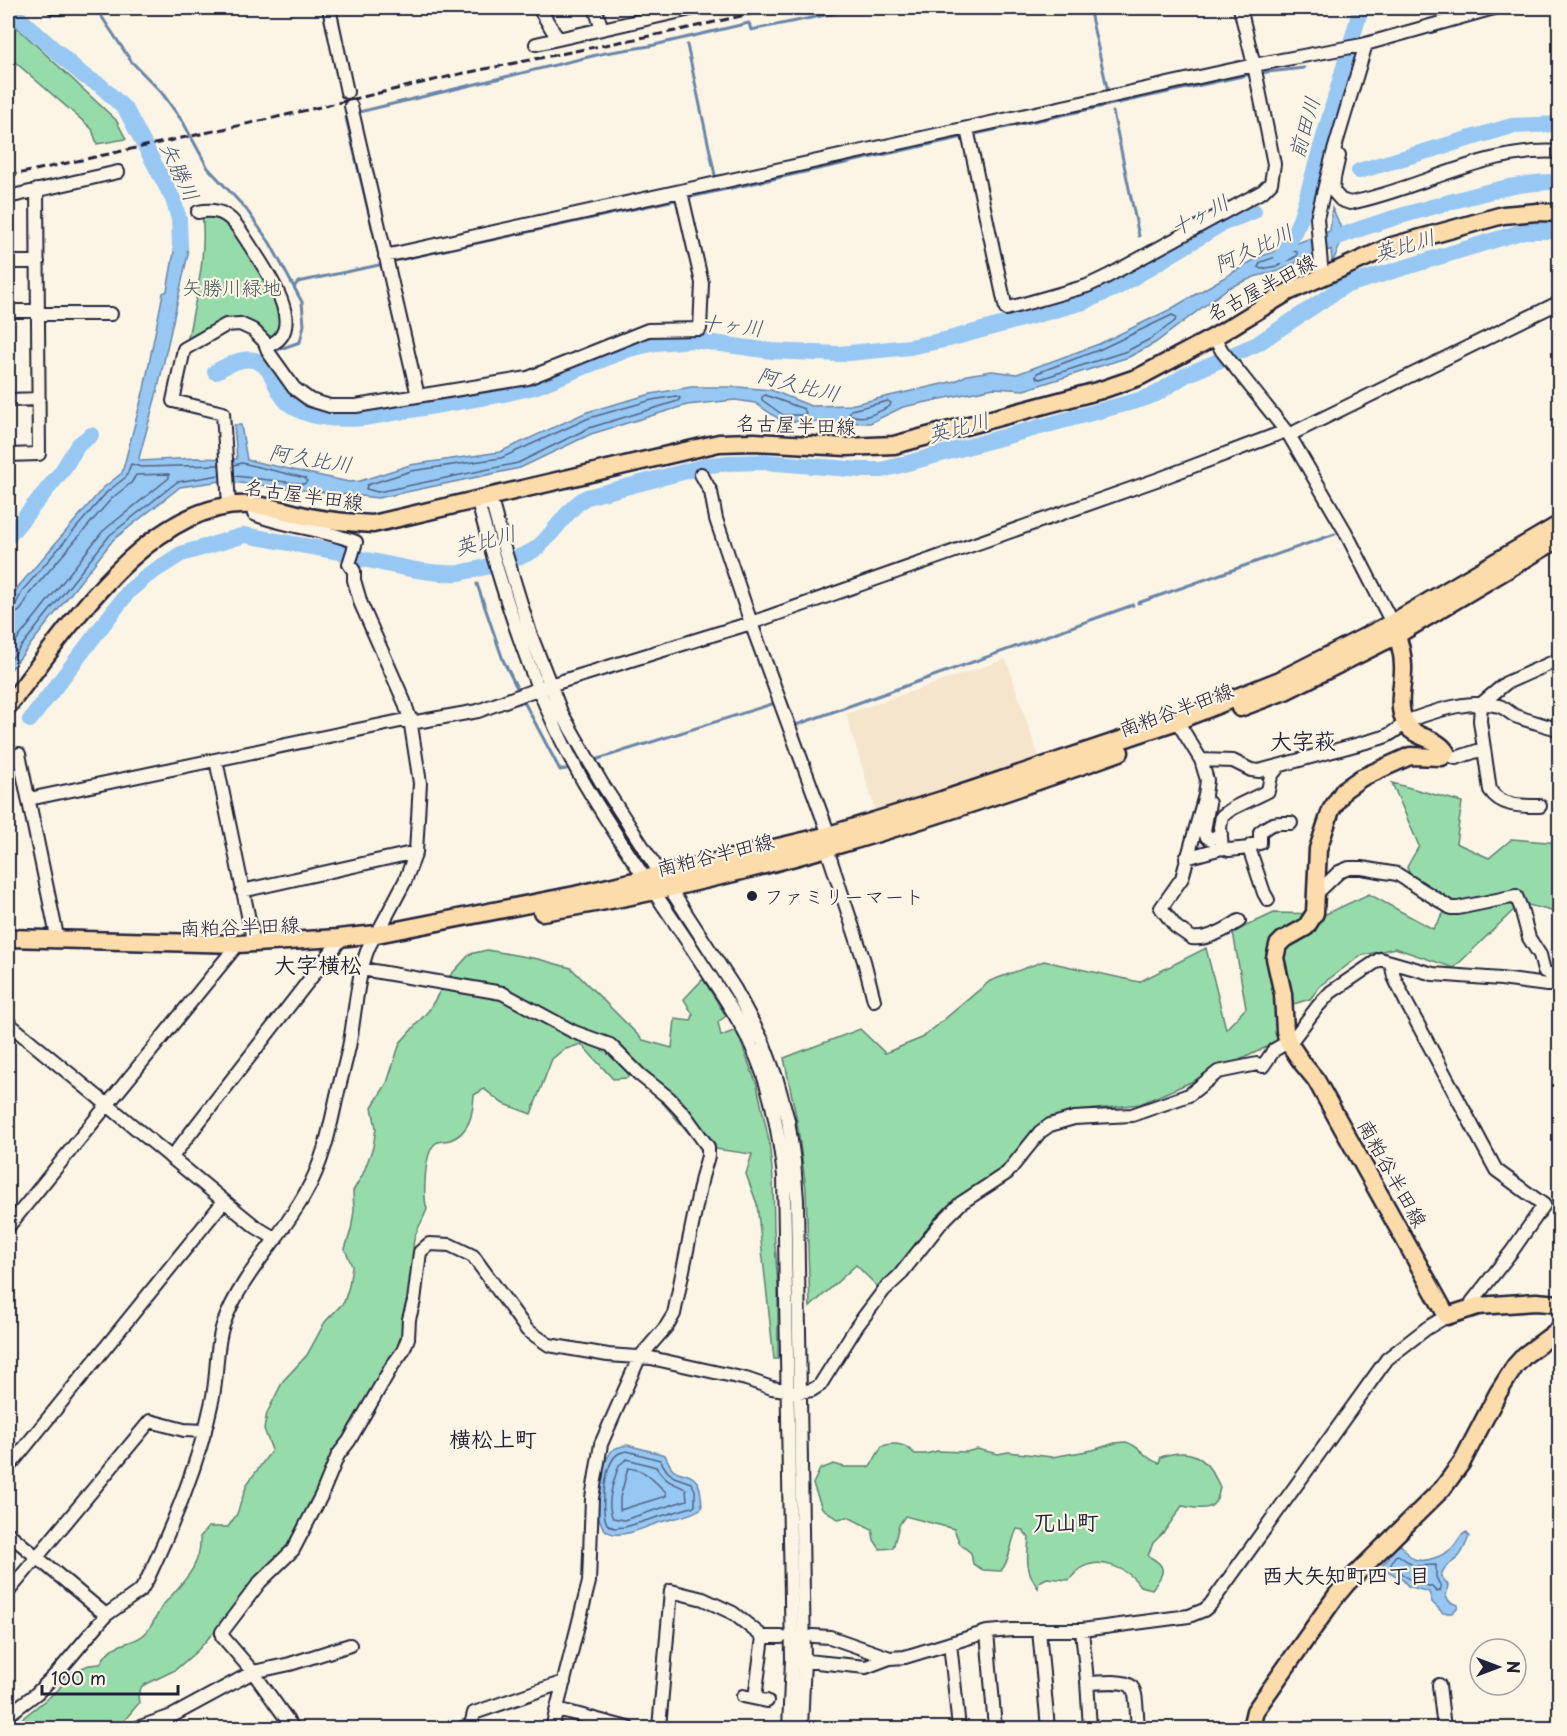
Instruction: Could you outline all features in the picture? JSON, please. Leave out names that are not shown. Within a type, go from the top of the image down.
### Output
[{"type":"main road","name":"名古屋半田線","points":[[8,706],[85,607],[130,558],[146,544],[170,529],[228,498],[345,523],[374,524],[719,443],[754,442],[866,447],[902,443],[1101,390],[1222,349],[1288,292],[1321,269],[1392,246],[1503,215],[1560,213]]},
{"type":"main road","name":"南粕谷半田線","points":[[1395,629],[1560,524]]},
{"type":"main road","name":"南粕谷半田線","points":[[8,946],[242,946],[338,943],[575,894],[657,883],[828,842],[942,800],[1180,725],[1395,629],[1560,538]]},
{"type":"main road","points":[[1395,629],[1403,666],[1400,697],[1405,722],[1418,735],[1441,745],[1445,753]]},
{"type":"main road","name":"南粕谷半田線","points":[[1445,753],[1442,757],[1410,756],[1361,778],[1344,790],[1331,810],[1318,849],[1315,913],[1306,927],[1283,940],[1276,950],[1276,969],[1283,994],[1285,1031],[1288,1042],[1316,1080],[1447,1316]]},
{"type":"main road","name":"南粕谷半田線","points":[[8,938],[242,946],[374,937]]},
{"type":"main road","points":[[1447,1316],[1472,1307],[1536,1302],[1560,1304]]},
{"type":"main road","points":[[1251,1728],[1256,1711],[1336,1596],[1347,1582],[1443,1488],[1462,1462],[1498,1393],[1515,1366],[1560,1329]]},
{"type":"street","points":[[54,8],[60,8]]},
{"type":"street","points":[[329,8],[347,92]]},
{"type":"street","points":[[539,8],[558,39]]},
{"type":"street","points":[[595,8],[602,29]]},
{"type":"street","points":[[536,44],[602,29],[652,13],[695,8]]},
{"type":"street","points":[[967,129],[1006,309],[1087,286],[1263,191],[1271,183],[1274,164],[1240,8]]},
{"type":"street","points":[[385,256],[1254,65],[1364,45],[1494,8]]},
{"type":"street","points":[[1321,269],[1317,218],[1364,45]]},
{"type":"street","points":[[351,106],[418,396]]},
{"type":"street","points":[[1333,154],[1339,156],[1333,191],[1341,200],[1350,203],[1503,155],[1531,151],[1560,152]]},
{"type":"street","points":[[8,197],[118,172]]},
{"type":"street","points":[[8,454],[39,454],[37,190]]},
{"type":"street","points":[[228,498],[223,413],[173,401],[184,348],[226,325],[240,324],[253,330],[267,346],[269,353],[294,388],[310,400],[330,406],[356,406],[528,378],[648,330],[700,329],[702,283],[681,192]]},
{"type":"street","points":[[198,212],[214,211],[231,219],[267,270],[280,296],[286,320],[283,333],[273,344],[267,346]]},
{"type":"street","points":[[8,262],[38,262]]},
{"type":"street","points":[[29,799],[410,719],[416,722],[478,711],[514,697],[751,623],[1287,433],[1560,302]]},
{"type":"street","points":[[8,311],[111,314]]},
{"type":"street","points":[[1222,349],[1287,433],[1345,531],[1395,629]]},
{"type":"street","points":[[8,400],[39,399]]},
{"type":"street","points":[[701,474],[711,492],[716,519],[828,842],[874,1000]]},
{"type":"street","points":[[484,498],[480,510],[506,575],[515,628],[539,689],[576,767],[735,989],[763,1042],[788,1120],[797,1200],[793,1391],[801,1728]]},
{"type":"street","points":[[8,1715],[37,1693],[58,1672],[106,1615],[141,1590],[147,1580],[194,1472],[215,1387],[220,1337],[224,1324],[250,1271],[276,1239],[306,1194],[325,1148],[349,1048],[362,969],[374,937],[405,881],[416,852],[420,783],[410,719],[404,700],[361,604],[354,580],[354,571],[349,564],[356,543],[254,514],[252,504]]},
{"type":"street","points":[[1540,806],[1515,805],[1501,801],[1490,790],[1480,722],[1481,704],[1506,683],[1560,659]]},
{"type":"street","points":[[1207,760],[1233,761],[1251,770],[1259,771],[1388,736],[1405,722],[1438,711],[1481,704],[1501,706],[1515,716],[1560,730]]},
{"type":"street","points":[[1180,725],[1207,760],[1214,777],[1204,831],[1211,839],[1221,834]]},
{"type":"street","points":[[1445,753],[1456,758],[1484,749]]},
{"type":"street","points":[[19,754],[58,941]]},
{"type":"street","points":[[8,1227],[107,1105],[242,946],[242,891],[216,760]]},
{"type":"street","points":[[1207,760],[1206,785],[1179,883],[1161,908],[1176,927],[1197,939],[1239,921]]},
{"type":"street","points":[[1222,848],[1220,827],[1222,816],[1268,791],[1271,776],[1279,766]]},
{"type":"street","points":[[1186,858],[1222,848],[1228,850],[1249,848],[1251,845],[1260,843],[1260,832],[1267,827],[1278,821],[1291,823]]},
{"type":"street","points":[[1249,848],[1263,893],[1268,900]]},
{"type":"street","points":[[242,891],[416,852]]},
{"type":"street","points":[[1316,894],[1339,872],[1349,868],[1362,868],[1397,874],[1450,908],[1516,896],[1529,938],[1540,956],[1544,971],[1560,979]]},
{"type":"street","points":[[171,1158],[338,943]]},
{"type":"street","points":[[293,1728],[253,1672],[222,1636],[222,1632],[260,1582],[293,1550],[321,1496],[338,1455],[349,1441],[403,1351],[408,1338],[420,1252],[429,1244],[443,1243],[473,1256],[527,1330],[549,1345],[608,1355],[651,1358],[746,1379],[772,1388],[793,1391],[812,1390],[820,1385],[884,1290],[899,1276],[941,1223],[961,1203],[1007,1173],[1040,1132],[1050,1125],[1074,1118],[1132,1115],[1189,1095],[1211,1077],[1226,1070],[1257,1064],[1263,1066],[1274,1050],[1293,1039],[1331,992],[1380,959],[1433,974],[1560,985]]},
{"type":"street","points":[[1391,963],[1394,977],[1407,1004],[1496,1170],[1544,1205],[1472,1302],[1472,1307]]},
{"type":"street","points":[[362,969],[502,993],[574,1032],[610,1045],[640,1075],[669,1098],[704,1138],[708,1147],[678,1301],[666,1327],[639,1358],[601,1444],[592,1498],[589,1582],[552,1728]]},
{"type":"street","points":[[8,1023],[256,1227],[276,1239]]},
{"type":"street","points":[[8,1468],[224,1201]]},
{"type":"street","points":[[798,1660],[866,1667],[890,1658],[905,1657],[987,1632],[1082,1630],[1189,1616],[1204,1610],[1210,1605],[1387,1359],[1427,1328],[1447,1316]]},
{"type":"street","points":[[8,1592],[150,1421],[184,1430],[205,1431]]},
{"type":"street","points":[[8,1533],[106,1615]]},
{"type":"street","points":[[659,1728],[671,1591],[703,1599],[733,1613],[763,1637],[782,1637]]},
{"type":"street","points":[[1039,1630],[1048,1728]]},
{"type":"street","points":[[1082,1630],[1090,1728]]},
{"type":"street","points":[[987,1632],[995,1728]]},
{"type":"street","points":[[813,1636],[830,1637],[890,1658]]},
{"type":"street","points":[[755,1698],[763,1637]]},
{"type":"street","points":[[950,1643],[959,1728]]},
{"type":"street","points":[[137,1728],[172,1716],[253,1672],[290,1664],[350,1644]]},
{"type":"street","points":[[789,1728],[798,1660]]},
{"type":"street","points":[[1087,1681],[1091,1683],[1123,1681],[1131,1686],[1135,1695],[1138,1728]]},
{"type":"street","points":[[462,1728],[471,1725],[474,1713],[564,1682]]},
{"type":"street","points":[[1438,1685],[1444,1728]]},
{"type":"street","points":[[557,1709],[628,1728]]},
{"type":"shaded area","points":[[1006,659],[1040,761],[877,816],[846,714]]},
{"type":"green space","points":[[8,19],[116,120],[126,139],[97,144],[92,129],[8,56]]},
{"type":"green space","name":"矢勝川緑地","points":[[202,213],[230,221],[269,283],[282,318],[280,327],[270,339],[240,319],[190,340],[188,338],[202,261]]},
{"type":"green space","points":[[1392,783],[1462,802],[1456,843],[1489,858],[1512,839],[1559,843],[1559,913],[1521,903],[1454,968],[1395,948],[1360,956],[1321,985],[1310,999],[1280,1008],[1277,1042],[1140,1104],[1071,1112],[1051,1121],[1000,1171],[952,1203],[880,1289],[856,1265],[810,1307],[806,1189],[797,1121],[784,1058],[860,1029],[885,1053],[922,1038],[990,981],[1044,961],[1139,982],[1206,948],[1226,1029],[1246,1008],[1233,932],[1274,913],[1326,914],[1369,894],[1433,929],[1450,904],[1412,880],[1407,867],[1419,846]]},
{"type":"green space","points":[[487,950],[538,959],[571,968],[643,1040],[672,1048],[675,1019],[691,1021],[693,1015],[684,999],[703,979],[726,1016],[718,1022],[721,1036],[736,1030],[757,1085],[769,1141],[778,1287],[778,1359],[774,1359],[757,1204],[746,1174],[752,1154],[701,1147],[634,1070],[627,1078],[613,1079],[581,1044],[563,1050],[552,1059],[531,1114],[502,1103],[484,1089],[474,1095],[469,1122],[462,1133],[450,1140],[436,1143],[432,1148],[426,1174],[427,1209],[413,1244],[415,1257],[404,1337],[282,1556],[197,1651],[175,1670],[142,1686],[138,1695],[139,1703],[123,1722],[110,1728],[16,1728],[14,1725],[58,1690],[70,1673],[89,1665],[100,1664],[112,1649],[135,1640],[145,1633],[163,1605],[194,1566],[200,1548],[200,1537],[208,1527],[228,1527],[237,1514],[247,1484],[272,1450],[264,1429],[267,1413],[283,1381],[307,1355],[325,1322],[344,1302],[352,1266],[345,1249],[354,1211],[353,1191],[363,1174],[373,1147],[376,1128],[372,1107],[387,1083],[400,1043],[429,1010],[447,979],[470,954]]},
{"type":"green space","points":[[1126,1442],[1159,1463],[1161,1457],[1172,1454],[1182,1453],[1198,1457],[1210,1469],[1220,1487],[1212,1506],[1202,1508],[1182,1506],[1164,1532],[1153,1543],[1148,1556],[1159,1563],[1162,1574],[1152,1589],[1140,1586],[1129,1574],[1114,1566],[1098,1563],[1081,1568],[1069,1580],[1047,1578],[1039,1582],[1038,1588],[1031,1576],[1028,1564],[1029,1538],[1023,1530],[1017,1529],[1007,1561],[1001,1571],[983,1570],[973,1564],[971,1553],[960,1544],[954,1529],[905,1516],[899,1525],[893,1548],[880,1549],[874,1540],[872,1529],[848,1517],[838,1519],[822,1508],[813,1484],[820,1469],[834,1464],[844,1467],[870,1467],[882,1446],[892,1444],[904,1446],[915,1454],[937,1451],[966,1452],[977,1449],[998,1454],[1008,1452],[1052,1457]]},
{"type":"water","points":[[1332,208],[1340,224],[1342,235],[1332,263],[1331,249],[1279,271],[1257,276],[1228,288],[1155,343],[1129,357],[1024,390],[994,388],[903,407],[870,423],[782,421],[755,403],[735,400],[687,405],[591,434],[520,468],[378,498],[221,481],[180,487],[113,540],[8,673],[8,607],[18,587],[103,488],[122,473],[144,389],[163,293],[167,291],[180,218],[188,254],[140,461],[195,458],[237,459],[234,425],[241,425],[247,460],[349,482],[360,481],[410,465],[500,452],[587,412],[651,394],[691,387],[771,390],[811,406],[850,405],[955,381],[967,375],[992,371],[1017,374],[1099,344],[1169,310],[1259,257],[1330,231]]},
{"type":"water","points":[[627,1445],[665,1455],[674,1469],[695,1479],[700,1487],[702,1508],[631,1532],[614,1534],[605,1530],[598,1508],[600,1479],[609,1455],[614,1449]]},
{"type":"water","points":[[1467,1532],[1469,1537],[1463,1551],[1444,1569],[1441,1576],[1448,1585],[1446,1597],[1450,1602],[1458,1605],[1452,1613],[1443,1613],[1432,1602],[1429,1592],[1408,1586],[1403,1580],[1383,1568],[1383,1564],[1389,1558],[1389,1549],[1401,1545],[1414,1559],[1429,1559],[1450,1549]]},
{"type":"waterway","name":"矢勝川","points":[[8,8],[84,76],[100,85],[126,110],[173,199],[179,219],[180,246]]},
{"type":"waterway","points":[[96,8],[131,61],[162,93],[183,122],[208,168],[246,209],[270,243],[302,302],[304,325],[300,342],[277,350]]},
{"type":"waterway","points":[[359,112],[605,53],[650,46],[749,23],[751,30],[846,11],[846,8]]},
{"type":"waterway","points":[[1089,8],[1108,92]]},
{"type":"waterway","name":"前田川","points":[[1282,256],[1300,220],[1361,8]]},
{"type":"waterway","points":[[687,45],[715,175]]},
{"type":"waterway","points":[[1258,73],[1304,68]]},
{"type":"waterway","points":[[971,135],[1252,74]]},
{"type":"waterway","points":[[1113,112],[1139,236]]},
{"type":"waterway","points":[[346,118],[378,252]]},
{"type":"waterway","name":"十ヶ川","points":[[1359,171],[1512,126],[1560,124]]},
{"type":"waterway","points":[[686,198],[964,137]]},
{"type":"waterway","name":"阿久比川","points":[[1323,243],[1384,221],[1488,192],[1531,183],[1560,182]]},
{"type":"waterway","points":[[390,262],[680,199]]},
{"type":"waterway","name":"十ヶ川","points":[[215,372],[243,360],[257,361],[269,371],[279,392],[296,409],[324,418],[354,419],[534,387],[629,349],[656,343],[693,340],[771,351],[839,354],[910,347],[949,339],[1084,302],[1118,287],[1223,223],[1254,211]]},
{"type":"waterway","name":"英比川","points":[[357,558],[421,571],[447,573],[460,573],[489,566],[511,560],[537,548],[574,507],[587,497],[710,465],[764,462],[882,470],[1156,394],[1184,376],[1257,344],[1344,286],[1524,231],[1560,231]]},
{"type":"waterway","points":[[294,287],[298,282],[384,264]]},
{"type":"waterway","name":"十ヶ川","points":[[8,537],[62,471],[78,445],[91,435]]},
{"type":"waterway","points":[[1138,603],[1335,534]]},
{"type":"waterway","name":"英比川","points":[[30,720],[129,591],[148,575],[181,554],[245,535],[344,553]]},
{"type":"waterway","points":[[477,584],[503,660],[519,692]]},
{"type":"waterway","points":[[786,700],[796,725],[1133,605]]},
{"type":"waterway","points":[[522,698],[560,770],[566,769]]},
{"type":"waterway","points":[[598,759],[775,703]]},
{"type":"railway","points":[[8,176],[269,119],[460,74],[680,30],[776,8]]},
{"type":"place","name":"ファミリーマート","points":[[752,896]]},
{"type":"district","name":"大字萩","points":[[1303,739]]},
{"type":"district","name":"大字横松","points":[[318,963]]},
{"type":"district","name":"横松上町","points":[[493,1437]]},
{"type":"district","name":"兀山町","points":[[1066,1520]]},
{"type":"district","name":"西大矢知町四丁目","points":[[1346,1574]]}]
